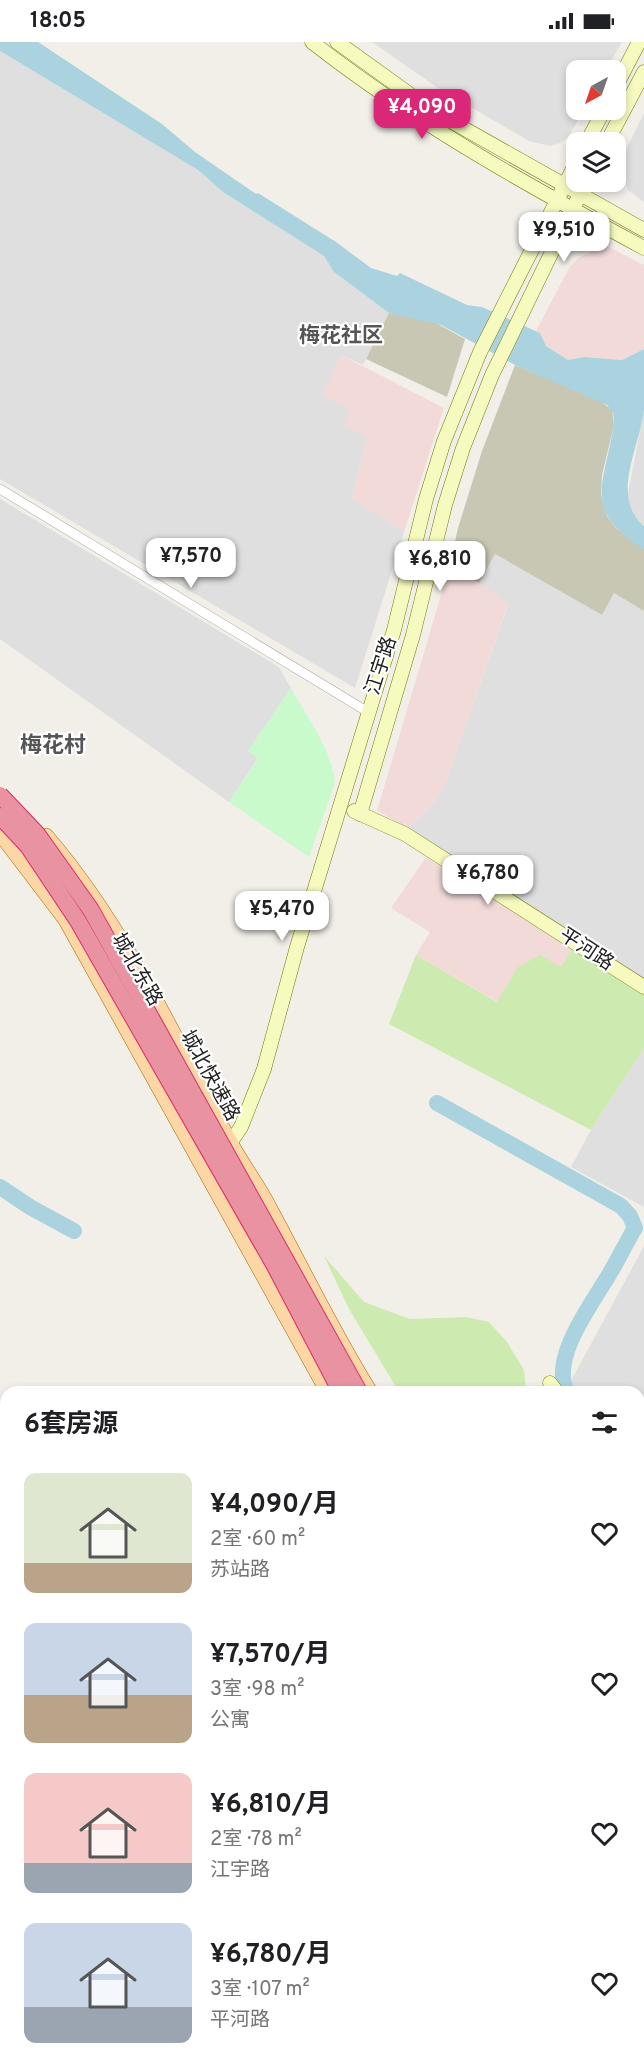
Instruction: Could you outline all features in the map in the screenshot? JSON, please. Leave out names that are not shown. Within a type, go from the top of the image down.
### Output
[{"type":"highway","name":"城北快速路","points":[[0,795],[37,834],[91,910],[356,1386]]},
{"type":"highway","name":"城北快速路","points":[[0,816],[28,846],[78,921],[275,1266],[338,1386]]},
{"type":"main road","points":[[312,42],[424,123],[556,201],[644,248]]},
{"type":"main road","points":[[337,42],[433,111],[564,186]]},
{"type":"main road","points":[[626,67],[639,42]]},
{"type":"main road","points":[[612,132],[644,72]]},
{"type":"main road","name":"江宇路","points":[[210,1177],[229,1143],[242,1127],[264,1069],[297,947],[394,630],[434,474],[480,352],[566,182]]},
{"type":"main road","name":"江宇路","points":[[360,814],[413,635],[450,488],[471,426],[519,319],[581,192]]},
{"type":"main road","points":[[589,192],[644,230]]},
{"type":"main road","name":"城北东路","points":[[0,785],[60,852],[100,908],[147,987],[229,1143],[269,1206],[366,1386]]},
{"type":"main road","name":"平河路","points":[[341,806],[405,834],[644,987]]},
{"type":"main road","name":"城北东路","points":[[0,833],[66,920],[325,1386]]},
{"type":"street","points":[[0,489],[368,712]]},
{"type":"shaded area","points":[[372,42],[622,42],[612,60],[566,60],[566,120],[578,120],[571,132],[566,132],[566,138],[550,146],[529,141],[438,88]]},
{"type":"shaded area","points":[[0,51],[198,170],[223,192],[324,256],[334,272],[389,313],[363,365],[341,355],[350,410],[367,437],[352,498],[404,532],[355,688],[0,479]]},
{"type":"shaded area","points":[[644,113],[644,202],[628,190],[626,150]]},
{"type":"shaded area","points":[[605,245],[644,265],[644,349],[622,360],[584,357],[568,360],[546,346],[540,333],[536,331],[569,268],[578,258]]},
{"type":"shaded area","points":[[389,313],[434,322],[465,339],[447,397],[366,359]]},
{"type":"shaded area","points":[[341,355],[444,408],[404,532],[352,498],[367,437],[343,425],[350,410],[322,395]]},
{"type":"shaded area","points":[[515,365],[599,400],[612,410],[614,425],[602,475],[601,495],[607,516],[616,528],[644,549],[644,611],[614,593],[602,615],[495,554],[479,583],[449,568],[458,528],[482,451]]},
{"type":"shaded area","points":[[644,411],[644,526],[633,515],[627,498]]},
{"type":"shaded area","points":[[0,499],[279,667],[291,688],[248,751],[258,758],[229,802],[0,639]]},
{"type":"shaded area","points":[[495,554],[602,615],[614,593],[644,611],[644,979],[408,828],[435,801],[447,779],[508,605],[479,583]]},
{"type":"shaded area","points":[[449,568],[479,583],[508,604],[447,779],[435,801],[408,828],[377,811]]},
{"type":"shaded area","points":[[426,857],[572,949],[561,968],[498,1002],[416,955],[430,932],[391,908]]},
{"type":"shaded area","points":[[644,1048],[644,1207],[571,1167],[591,1130]]},
{"type":"shaded area","points":[[644,1246],[644,1386],[568,1386]]},
{"type":"green space","points":[[291,688],[324,746],[335,783],[309,857],[229,802],[258,759],[248,751]]},
{"type":"green space","points":[[572,949],[644,994],[644,1048],[591,1130],[389,1024],[416,955],[497,1002],[518,967],[540,955],[561,967]]},
{"type":"green space","points":[[324,1256],[364,1302],[410,1319],[466,1317],[489,1322],[507,1342],[524,1370],[525,1386],[395,1386],[349,1309]]},
{"type":"water","points":[[0,42],[38,42],[162,124],[195,152],[256,194],[258,193],[336,242],[371,268],[397,276],[400,273],[467,305],[482,307],[540,333],[546,346],[568,360],[584,357],[622,360],[644,349],[644,409],[628,486],[629,501],[634,514],[644,526],[644,549],[610,521],[604,507],[603,477],[614,421],[613,413],[607,405],[515,365],[441,325],[389,313],[334,272],[324,256],[223,192],[198,170],[0,51]]},
{"type":"waterway","points":[[437,1103],[621,1206],[630,1216],[635,1228],[568,1347],[564,1363],[563,1378],[565,1386]]},
{"type":"waterway","points":[[0,1187],[30,1207],[74,1231]]},
{"type":"district","name":"梅花社区","points":[[341,336]]},
{"type":"district","name":"梅花村","points":[[53,746]]}]
